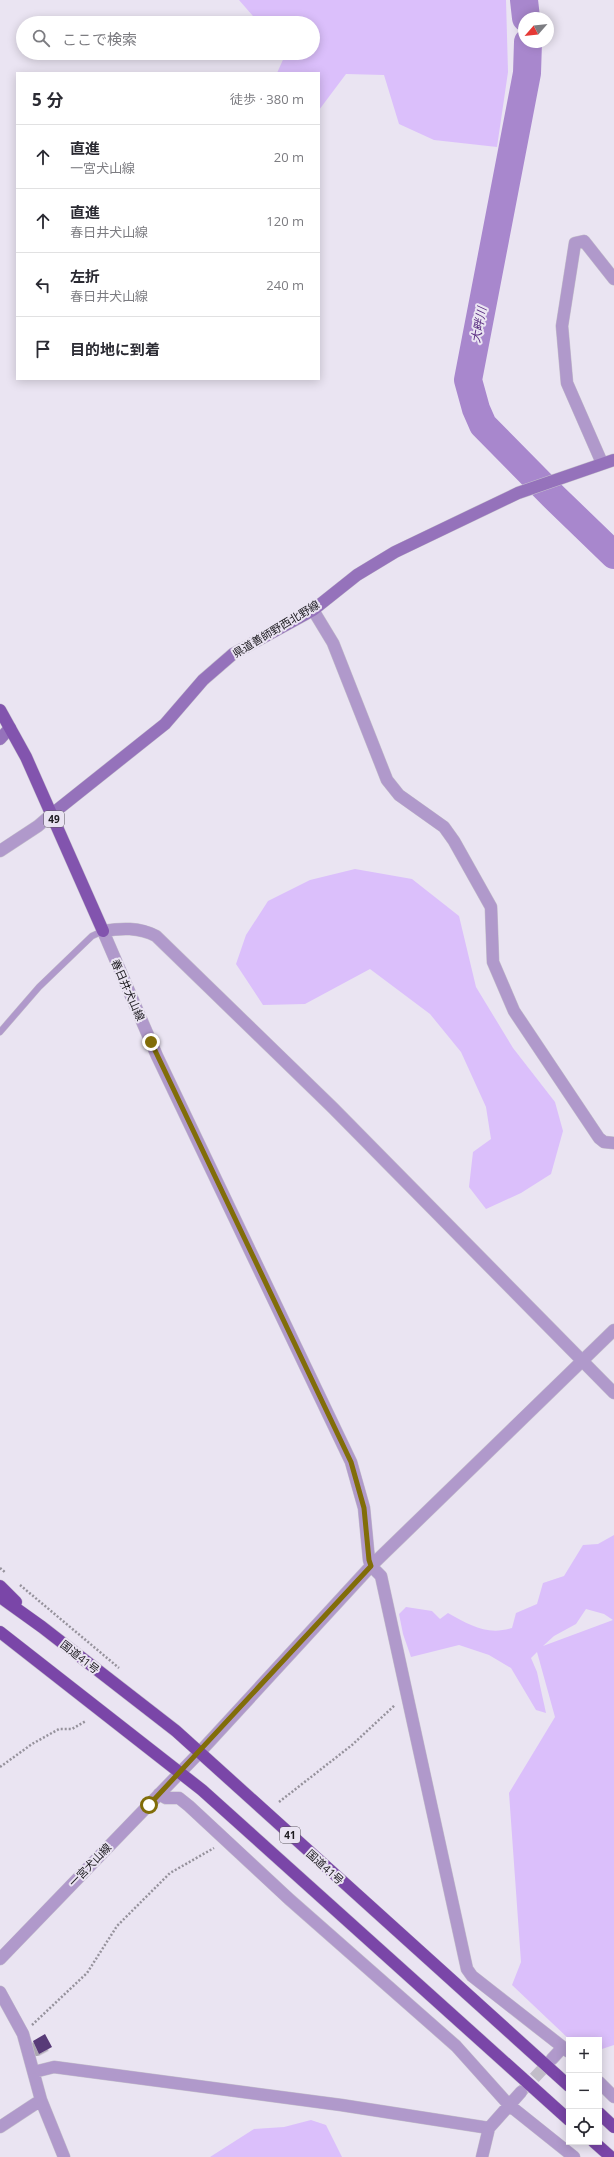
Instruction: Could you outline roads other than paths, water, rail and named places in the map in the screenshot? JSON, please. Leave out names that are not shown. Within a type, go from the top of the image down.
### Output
[{"type":"highway","points":[[0,1586],[42,1627]]},
{"type":"highway","name":"国道41号","points":[[0,1597],[42,1627],[176,1731],[566,2083]]},
{"type":"highway","name":"41","points":[[0,1632],[180,1772],[566,2117]]},
{"type":"highway","points":[[602,2116],[614,2127]]},
{"type":"highway","points":[[597,2145],[611,2157]]},
{"type":"main road","name":"県道善師野西北野線","points":[[52,814],[165,724],[203,680],[233,654],[313,610],[357,575],[395,552],[518,493],[614,460]]},
{"type":"main road","name":"春日井犬山線","points":[[0,711],[10,728],[52,814],[103,932]]},
{"type":"main road","points":[[0,739],[10,728]]},
{"type":"street","points":[[602,463],[567,384],[562,326],[575,243],[584,241],[614,279]]},
{"type":"street","points":[[313,610],[332,643],[387,780],[399,795],[444,827],[454,841],[491,907],[494,962],[514,1011],[599,1138],[604,1142],[614,1143]]},
{"type":"street","name":"県道善師野西北野線","points":[[0,851],[38,826],[52,814]]},
{"type":"street","points":[[103,932],[129,929],[148,932],[156,936],[333,1108],[614,1392]]},
{"type":"street","name":"春日井犬山線","points":[[103,932],[157,1056],[351,1462],[364,1508],[369,1560],[371,1566]]},
{"type":"street","points":[[180,1772],[371,1566],[614,1330]]},
{"type":"street","points":[[371,1566],[381,1576],[467,1969],[472,1976],[566,2049],[552,2059]]},
{"type":"street","name":"一宮犬山線","points":[[0,1959],[180,1772]]},
{"type":"street","points":[[159,1794],[166,1798],[178,1798],[456,2046],[509,2105],[574,2157]]},
{"type":"street","points":[[0,1992],[23,2034],[42,2100],[64,2157]]},
{"type":"street","points":[[34,2072],[54,2067],[341,2105],[489,2128]]},
{"type":"street","points":[[602,2085],[614,2096]]},
{"type":"street","points":[[482,2157],[489,2128],[521,2092]]},
{"type":"street","points":[[0,2127],[42,2100]]},
{"type":"lane","points":[[0,1032],[39,987],[92,936],[103,932]]},
{"type":"waterway","name":"大畔川","points":[[524,0],[525,12]]},
{"type":"waterway","name":"大畔川","points":[[528,48],[527,73],[468,380],[476,409],[483,425],[614,555]]},
{"type":"tunnel","points":[[522,2091],[552,2059]]}]
